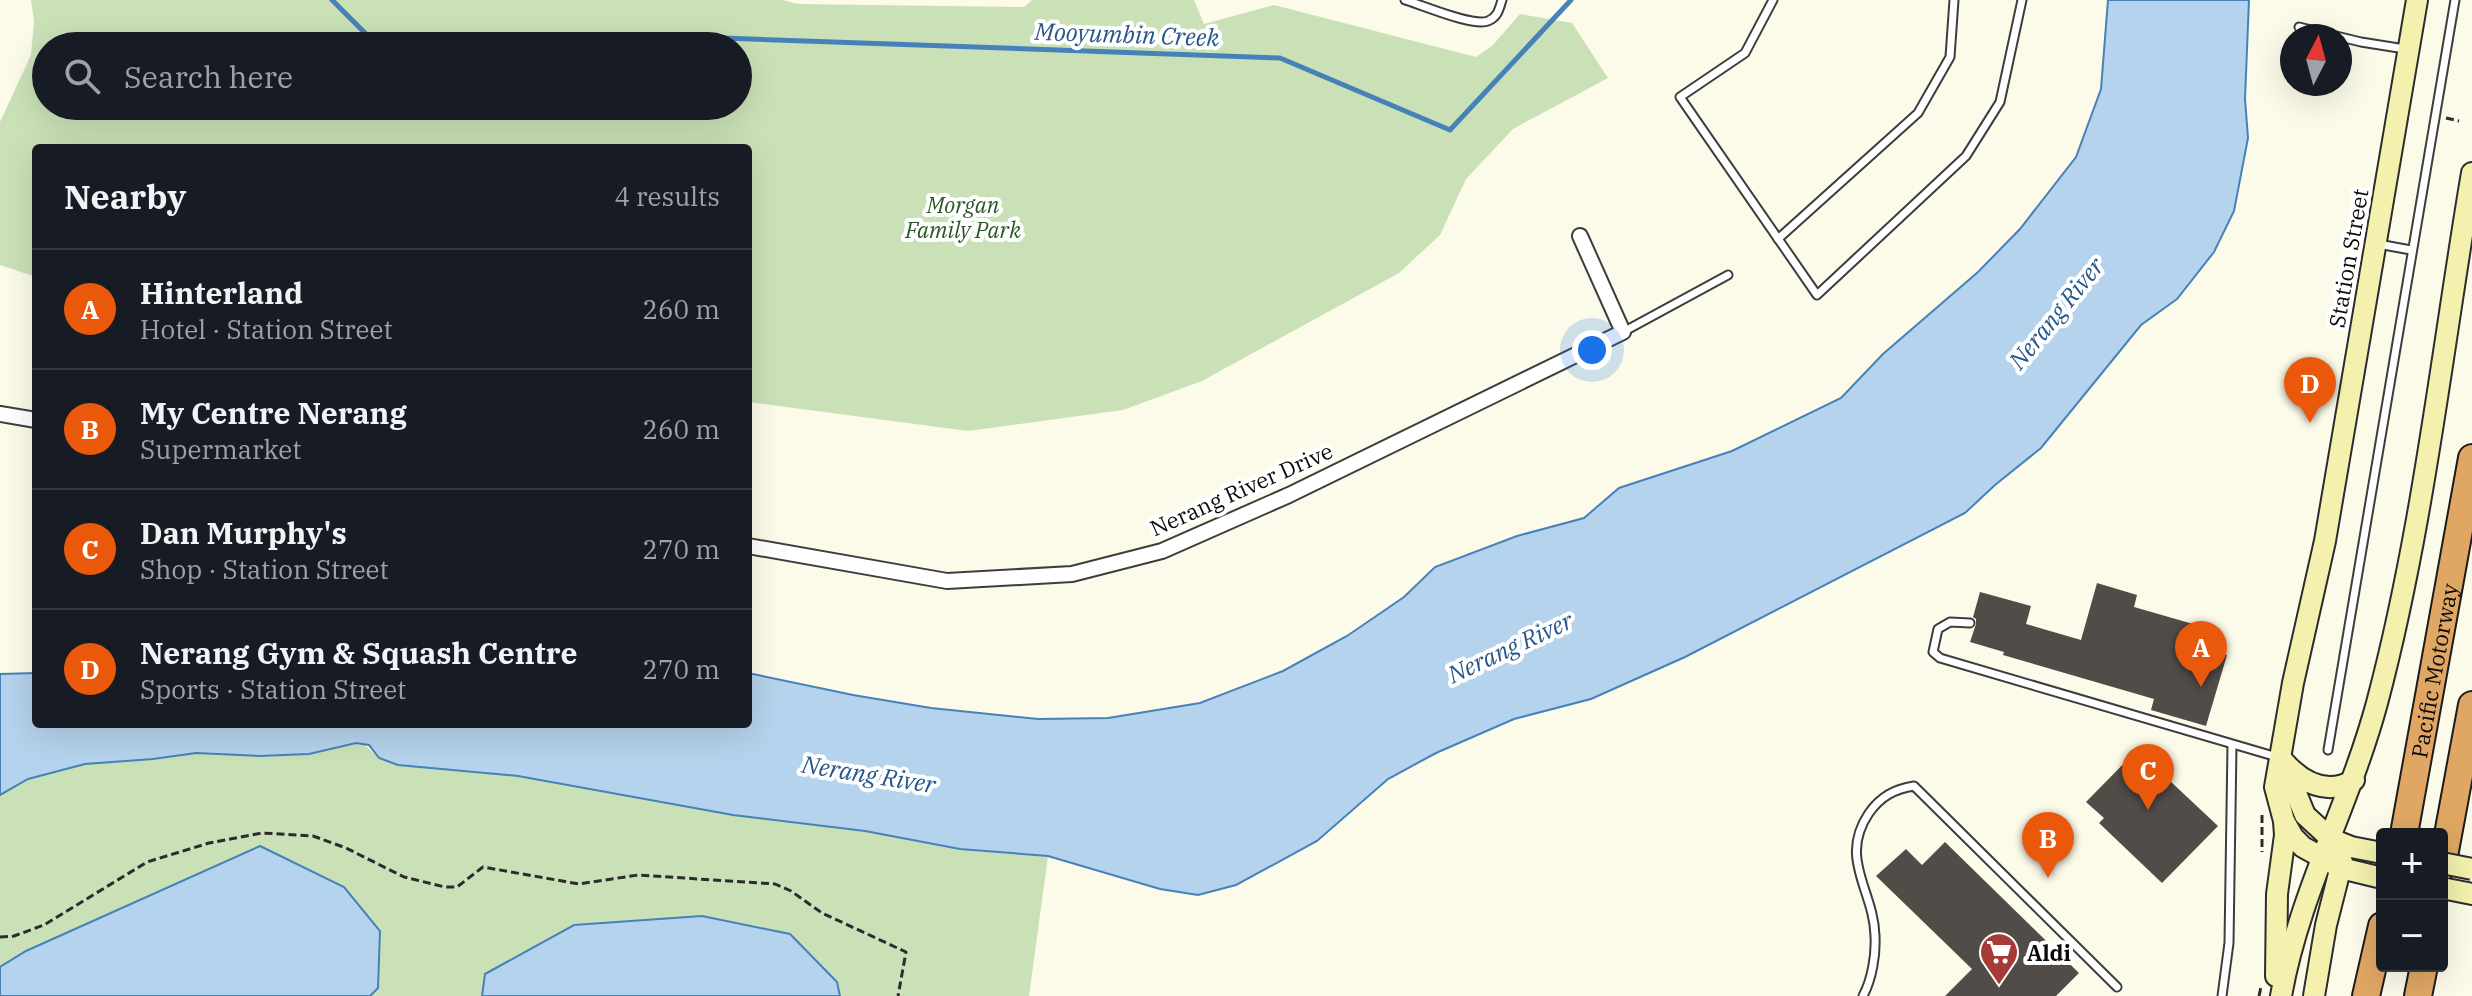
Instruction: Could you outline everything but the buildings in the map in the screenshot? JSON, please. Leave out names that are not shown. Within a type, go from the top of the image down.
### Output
[{"type":"highway","name":"Pacific Motorway","points":[[2405,828],[2472,458]]},
{"type":"highway","name":"Pacific Motorway","points":[[2448,843],[2464,784],[2472,705]]},
{"type":"highway","points":[[2366,996],[2376,952]]},
{"type":"highway","points":[[2418,996],[2423,972]]},
{"type":"main road","name":"Station Street","points":[[2334,864],[2293,837],[2284,821],[2275,787],[2293,683],[2325,541],[2417,0]]},
{"type":"main road","points":[[2331,839],[2354,780],[2394,634],[2413,544],[2472,173]]},
{"type":"main road","points":[[2282,759],[2294,773],[2318,786],[2337,787],[2354,780]]},
{"type":"main road","points":[[2279,996],[2298,924],[2340,854],[2331,839],[2305,815],[2282,759]]},
{"type":"main road","points":[[2279,996],[2277,894],[2285,840],[2284,821]]},
{"type":"main road","points":[[2331,839],[2373,851]]},
{"type":"main road","points":[[2334,864],[2376,876]]},
{"type":"main road","points":[[2314,996],[2334,864]]},
{"type":"main road","points":[[2448,866],[2472,869]]},
{"type":"main road","points":[[2448,889],[2472,894]]},
{"type":"street","points":[[1580,236],[1623,332]]},
{"type":"street","name":"Nerang River Drive","points":[[752,547],[947,581],[1072,574],[1177,545],[1289,495],[1623,332]]},
{"type":"street","points":[[0,414],[32,419]]},
{"type":"lane","points":[[1405,0],[1477,23],[1491,20],[1498,14],[1502,0]]},
{"type":"lane","points":[[1773,0],[1745,53],[1680,97],[1817,295],[1966,156],[2000,102],[2022,0]]},
{"type":"lane","points":[[1778,239],[1918,113],[1950,57],[1954,0]]},
{"type":"lane","points":[[2328,750],[2454,2]]},
{"type":"lane","points":[[2352,40],[2408,49]]},
{"type":"lane","points":[[2375,244],[2411,250]]},
{"type":"lane","points":[[1623,332],[1728,275]]},
{"type":"lane","points":[[1970,623],[1950,622],[1938,629],[1933,652],[1940,658],[2282,759]]},
{"type":"lane","points":[[2222,996],[2229,943],[2232,745]]},
{"type":"lane","points":[[1863,996],[1874,960],[1876,934],[1855,852],[1858,829],[1873,807],[1893,790],[1914,786],[2117,987]]},
{"type":"path","points":[[0,937],[14,936],[44,925],[147,862],[209,843],[262,833],[313,836],[346,848],[404,877],[445,887],[457,887],[483,867],[579,884],[638,875],[775,884],[791,891],[822,913],[906,952],[898,996]]},
{"type":"green space","name":"Morgan Family Park","points":[[31,0],[782,0],[798,4],[1024,7],[1032,0],[1194,0],[1204,24],[1274,5],[1476,57],[1492,46],[1520,14],[1572,23],[1608,78],[1513,129],[1466,179],[1440,235],[1399,273],[1202,381],[1123,410],[968,431],[752,403],[752,144],[32,144],[32,276],[0,265],[0,122],[31,55],[32,44],[32,120],[752,120],[752,32],[33,32]]},
{"type":"green space","points":[[363,744],[379,758],[398,765],[518,776],[733,815],[865,831],[960,849],[1048,856],[1029,996],[0,996],[0,795],[28,779],[85,764],[196,753],[259,756],[309,754]]},
{"type":"water","name":"Nerang River","points":[[2108,0],[2249,0],[2245,99],[2248,138],[2234,211],[2214,252],[2177,299],[2141,325],[2041,448],[1965,513],[1685,657],[1591,699],[1514,719],[1436,753],[1388,779],[1317,841],[1236,885],[1198,895],[1160,889],[1048,856],[960,849],[865,831],[733,815],[518,776],[398,765],[379,758],[369,745],[356,743],[309,754],[259,756],[196,753],[85,764],[28,779],[0,795],[0,674],[32,673],[32,728],[752,728],[752,674],[931,708],[1038,719],[1108,718],[1200,703],[1283,671],[1347,636],[1404,597],[1435,567],[1517,536],[1584,518],[1619,488],[1732,451],[1841,398],[1883,354],[1978,272],[2020,229],[2076,157],[2101,89]]},
{"type":"water","points":[[260,846],[344,887],[380,931],[378,988],[370,996],[0,996],[0,967],[26,951]]},
{"type":"water","points":[[702,916],[790,934],[837,982],[840,996],[482,996],[485,974],[574,925]]},
{"type":"waterway","name":"Mooyumbin Creek","points":[[332,0],[364,32]]},
{"type":"waterway","name":"Mooyumbin Creek","points":[[752,39],[1280,58],[1450,130],[1571,0]]},
{"type":"place","name":"Nerang Gym & Squash Centre","points":[[2310,423]]},
{"type":"place","name":"Hinterland","points":[[2201,687]]},
{"type":"place","name":"Dan Murphy's","points":[[2148,810]]},
{"type":"place","name":"My Centre Nerang","points":[[2048,878]]},
{"type":"place","name":"Aldi","points":[[1999,986]]}]
